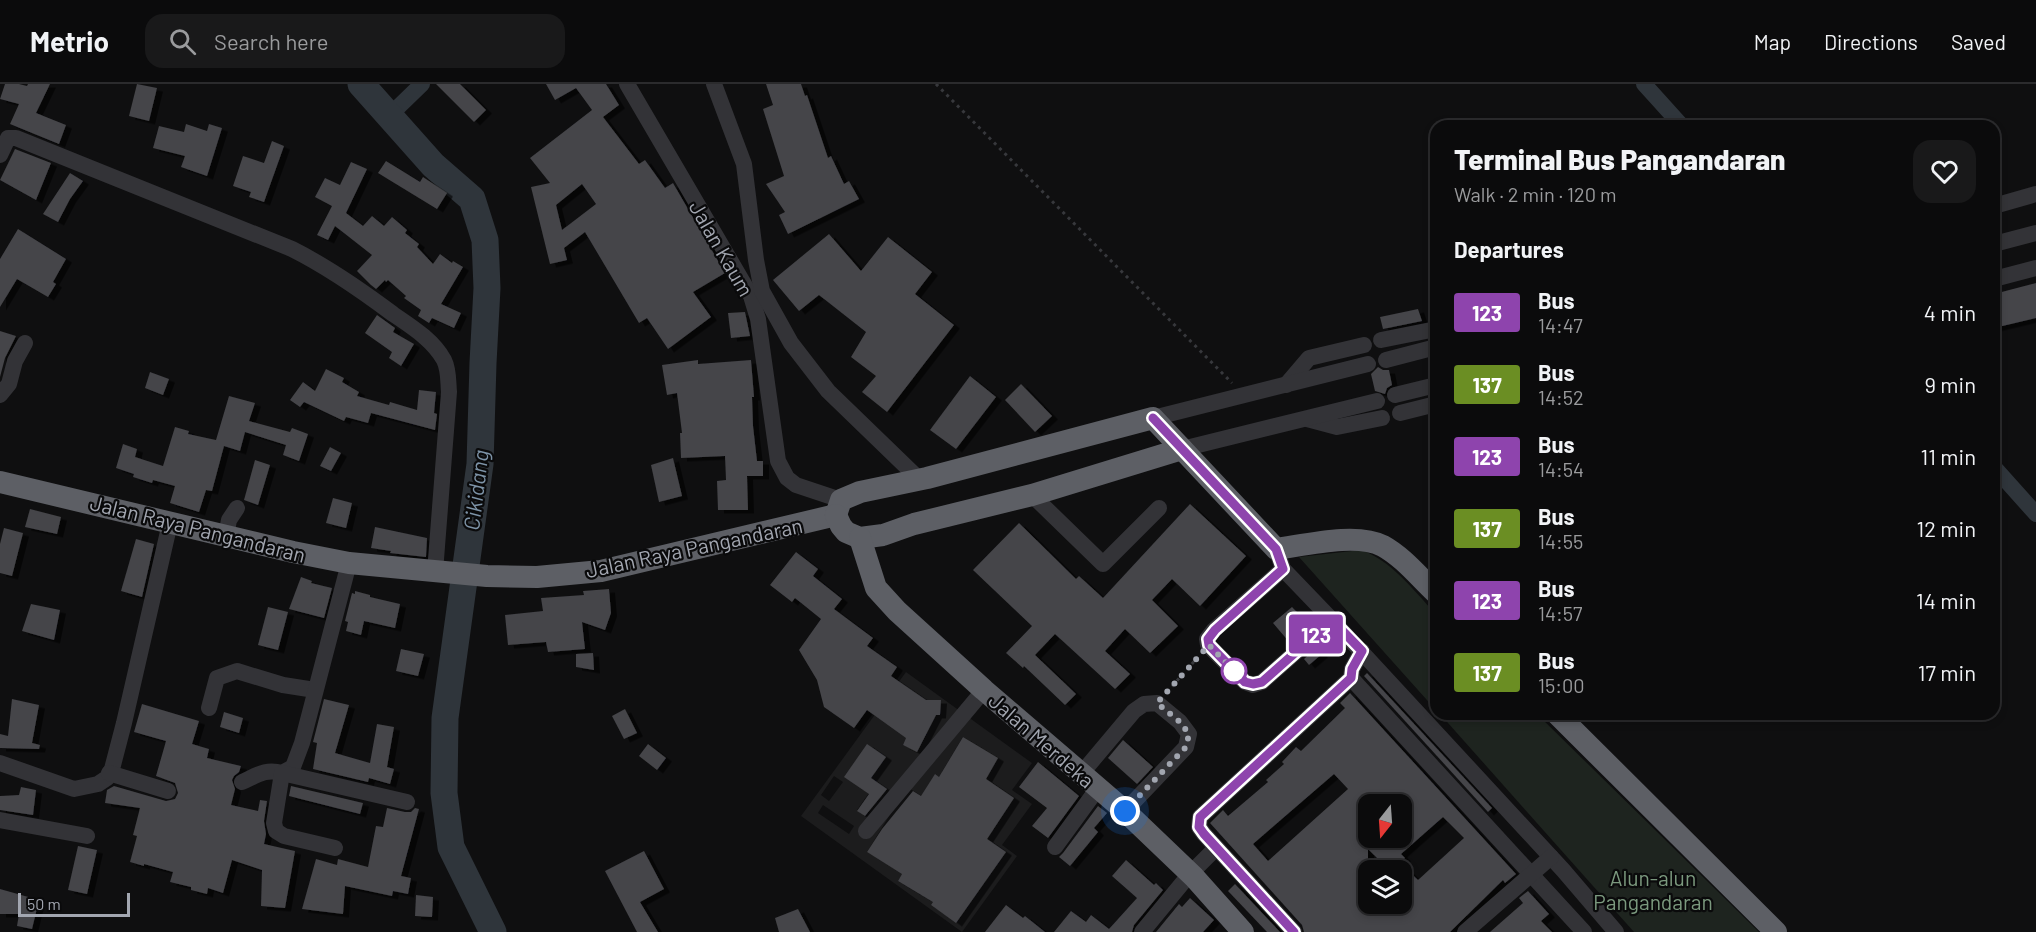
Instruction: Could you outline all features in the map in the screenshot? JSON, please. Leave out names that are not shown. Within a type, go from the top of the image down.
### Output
[{"type":"highway","name":"Jalan Raya Pangandaran","points":[[0,482],[349,563],[487,576],[537,578],[601,570],[839,508],[860,492],[920,480],[1153,418]]},
{"type":"highway","points":[[1153,418],[1279,559],[1326,542],[1356,540],[1374,543],[1395,554],[1430,587]]},
{"type":"highway","points":[[839,508],[840,526],[846,532],[860,538],[883,535],[914,524],[1032,495],[1182,449]]},
{"type":"highway","name":"Jalan Merdeka","points":[[860,538],[876,588],[905,618],[984,690],[1125,811],[1194,878],[1243,932]]},
{"type":"highway","points":[[1563,720],[1776,932]]},
{"type":"street","name":"Jalan Kaum","points":[[714,84],[744,164],[762,291],[791,343],[828,391],[920,480]]},
{"type":"street","name":"Jalan Kaum","points":[[631,85],[751,296],[758,319],[778,461],[787,478],[796,485],[839,508]]},
{"type":"street","points":[[0,155],[8,138],[16,138],[292,249],[313,259],[358,288],[436,348],[447,366],[449,392],[441,572]]},
{"type":"street","points":[[2000,204],[2036,194]]},
{"type":"street","points":[[2000,242],[2036,233]]},
{"type":"street","points":[[2000,277],[2036,268]]},
{"type":"street","points":[[1381,340],[1430,330]]},
{"type":"street","points":[[0,395],[9,384],[15,361],[25,343]]},
{"type":"street","points":[[1286,385],[1309,358],[1364,345]]},
{"type":"street","points":[[1386,360],[1430,349]]},
{"type":"street","name":"Jalan Raya Pangandaran","points":[[1153,418],[1368,364]]},
{"type":"street","points":[[1395,395],[1430,386]]},
{"type":"street","points":[[1182,449],[1377,400]]},
{"type":"street","points":[[1400,413],[1430,406]]},
{"type":"street","points":[[1304,418],[1337,427],[1382,418]]},
{"type":"street","points":[[1032,495],[1103,564],[1159,508]]},
{"type":"street","points":[[226,536],[229,520],[237,508]]},
{"type":"street","points":[[0,763],[74,789],[98,784],[107,778],[124,723],[170,523]]},
{"type":"street","points":[[1332,620],[1262,682],[1253,684],[1245,682],[1209,645],[1208,639],[1215,630],[1279,559],[1332,620],[1551,857],[1616,932]]},
{"type":"street","points":[[282,773],[293,767],[349,563]]},
{"type":"street","points":[[1294,932],[1216,848],[1199,827],[1200,817],[1351,678],[1352,669],[1362,651]]},
{"type":"street","points":[[209,708],[217,678],[237,671],[283,685],[315,690]]},
{"type":"street","points":[[1351,678],[1584,932]]},
{"type":"street","points":[[866,831],[984,690]]},
{"type":"street","points":[[1055,847],[1090,781],[1134,711],[1144,704],[1157,703],[1180,722],[1189,734],[1186,747],[1125,811]]},
{"type":"street","points":[[242,782],[272,770],[407,802]]},
{"type":"street","points":[[109,773],[168,791]]},
{"type":"street","points":[[282,773],[274,823],[276,831],[284,836],[335,848]]},
{"type":"street","points":[[0,820],[87,836]]},
{"type":"street","points":[[1142,932],[1216,848]]},
{"type":"street","points":[[1465,932],[1551,857]]},
{"type":"path","points":[[936,84],[1244,395]]},
{"type":"path","points":[[1157,703],[1209,645]]},
{"type":"shaded area","points":[[906,672],[1032,763],[1012,790],[1032,804],[1002,845],[1017,856],[962,932],[801,816]],"holes":[[[903,684],[919,696],[895,729],[879,718]],[[917,700],[940,700],[940,714],[912,715],[912,708],[917,708]],[[917,717],[931,724],[917,751],[903,745]],[[963,737],[998,758],[950,839],[938,831],[965,786],[942,772]],[[867,745],[886,757],[863,789],[845,777]],[[935,775],[956,788],[947,802],[926,789]],[[834,776],[843,782],[829,801],[821,795]],[[876,783],[885,789],[866,817],[857,810]],[[991,783],[1014,798],[979,850],[957,835]],[[907,787],[938,806],[898,871],[867,852]],[[823,805],[854,826],[849,834],[818,813]],[[926,834],[950,848],[921,895],[898,881]],[[993,843],[1006,852],[973,899],[937,874],[958,844],[981,860]],[[946,884],[971,902],[956,922],[931,905]]]},
{"type":"green space","points":[[1361,550],[1392,569],[1430,608],[1430,703],[1299,557]]},
{"type":"green space","name":"Alun-alun Pangandaran","points":[[1445,720],[1543,720],[1759,932],[1634,932]]},
{"type":"building","points":[[5,84],[27,86],[28,84],[50,84],[36,113],[66,125],[59,144],[10,124],[19,104],[0,99]]},
{"type":"building","points":[[137,84],[157,88],[149,121],[129,116]]},
{"type":"building","points":[[436,84],[460,84],[486,110],[474,122]]},
{"type":"building","points":[[546,84],[606,84],[619,105],[603,117],[639,164],[645,160],[665,188],[673,183],[725,273],[693,292],[711,317],[668,349],[647,318],[639,323],[585,232],[564,248],[567,260],[550,264],[531,187],[550,183],[530,158],[592,110],[576,88],[555,100]],"holes":[[[582,184],[596,204],[562,230],[556,205]]]},
{"type":"building","points":[[766,84],[801,84],[805,96],[807,95],[828,158],[831,156],[844,184],[849,181],[859,199],[788,234],[779,215],[785,212],[766,184],[784,176],[763,109],[773,105]]},
{"type":"building","points":[[186,124],[207,131],[209,124],[222,128],[207,176],[181,167],[185,156],[153,148],[159,126],[184,132]]},
{"type":"building","points":[[272,141],[284,146],[264,202],[249,197],[251,192],[233,186],[243,156],[264,163]]},
{"type":"building","points":[[15,149],[51,163],[36,200],[0,180]]},
{"type":"building","points":[[386,161],[420,182],[423,177],[447,193],[437,209],[378,173]]},
{"type":"building","points":[[351,162],[367,169],[346,213],[363,226],[372,216],[384,226],[392,217],[407,230],[405,233],[419,244],[417,247],[433,264],[440,254],[452,263],[453,261],[463,267],[441,304],[461,313],[454,328],[432,318],[429,323],[418,316],[421,310],[404,298],[406,296],[388,280],[376,289],[371,285],[357,271],[372,255],[335,226],[328,240],[317,235],[332,206],[315,197],[325,178],[340,185]]},
{"type":"building","points":[[70,173],[83,181],[58,222],[43,214]]},
{"type":"building","points":[[18,229],[66,259],[53,282],[56,284],[48,297],[17,279],[0,307],[0,259]]},
{"type":"building","points":[[829,234],[861,271],[888,237],[932,272],[915,294],[954,325],[887,412],[862,392],[876,376],[851,357],[866,332],[819,295],[799,311],[773,280]]},
{"type":"building","points":[[2036,283],[2036,318],[2000,327],[2000,292]]},
{"type":"building","points":[[1418,309],[1422,321],[1383,329],[1380,317]]},
{"type":"building","points":[[745,312],[750,336],[731,338],[728,313]]},
{"type":"building","points":[[377,315],[395,328],[393,332],[414,344],[401,366],[389,358],[392,352],[365,333]]},
{"type":"building","points":[[0,331],[16,336],[5,358],[0,377]]},
{"type":"building","points":[[698,360],[698,364],[751,360],[754,397],[752,397],[753,426],[757,461],[763,461],[763,476],[747,476],[748,510],[718,510],[717,481],[726,480],[725,456],[681,458],[680,433],[682,433],[677,393],[667,395],[662,365]]},
{"type":"building","points":[[1378,367],[1389,370],[1392,385],[1387,388],[1385,394],[1375,391],[1371,374]]},
{"type":"building","points":[[326,369],[344,378],[342,382],[359,392],[357,396],[389,405],[390,402],[417,410],[419,390],[436,392],[435,430],[371,413],[368,423],[346,417],[344,421],[304,402],[300,407],[290,400],[303,382],[315,391]]},
{"type":"building","points":[[150,372],[169,379],[163,395],[145,388]]},
{"type":"building","points":[[970,376],[996,397],[956,449],[930,430]]},
{"type":"building","points":[[1021,384],[1052,416],[1035,432],[1005,400]]},
{"type":"building","points":[[229,396],[255,403],[249,421],[290,432],[292,428],[308,434],[299,461],[283,455],[286,445],[245,432],[240,451],[224,446],[212,491],[206,490],[199,512],[170,503],[175,486],[153,480],[152,483],[116,468],[123,444],[137,449],[135,457],[163,466],[175,427],[189,431],[188,434],[216,440]]},
{"type":"building","points":[[330,447],[341,453],[331,471],[320,466]]},
{"type":"building","points":[[673,458],[682,496],[659,502],[651,465]]},
{"type":"building","points":[[255,460],[270,465],[258,505],[244,500]]},
{"type":"building","points":[[333,498],[352,503],[346,528],[326,523]]},
{"type":"building","points":[[1190,504],[1246,556],[1200,606],[1172,579],[1152,600],[1178,626],[1150,653],[1125,629],[1105,651],[1130,674],[1115,689],[1055,634],[1035,655],[1076,694],[1065,705],[1024,666],[1023,668],[1006,653],[1032,626],[973,570],[1019,523],[1076,579],[1079,576],[1103,598]]},
{"type":"building","points":[[30,509],[61,517],[57,534],[25,527]]},
{"type":"building","points":[[375,527],[427,538],[426,557],[390,553],[391,551],[371,548]]},
{"type":"building","points":[[4,528],[23,533],[12,576],[0,573],[0,544]]},
{"type":"building","points":[[136,539],[154,544],[142,597],[121,591]]},
{"type":"building","points":[[796,552],[818,569],[813,576],[842,599],[834,609],[873,638],[867,646],[897,667],[891,676],[926,700],[941,700],[940,715],[936,715],[917,752],[903,745],[906,738],[867,710],[854,728],[824,707],[817,680],[799,650],[821,619],[795,598],[792,602],[770,585]]},
{"type":"building","points":[[301,577],[312,581],[311,583],[332,588],[324,618],[289,609]]},
{"type":"building","points":[[609,589],[611,613],[605,630],[582,622],[585,649],[548,652],[546,642],[508,645],[505,615],[543,611],[541,598],[584,595],[583,591]]},
{"type":"building","points":[[355,591],[400,604],[395,628],[364,621],[361,635],[346,631],[348,622],[345,621],[352,593],[355,594]]},
{"type":"building","points":[[31,604],[60,610],[54,640],[22,631]]},
{"type":"building","points":[[268,607],[288,612],[278,650],[258,645]]},
{"type":"building","points":[[1292,607],[1303,618],[1297,624],[1303,632],[1290,643],[1273,623]]},
{"type":"building","points":[[1317,647],[1322,654],[1309,665],[1304,659]]},
{"type":"building","points":[[401,649],[424,654],[418,676],[396,671]]},
{"type":"building","points":[[593,653],[594,670],[576,667],[576,654]]},
{"type":"building","points":[[1367,673],[1492,808],[1488,812],[1364,676]]},
{"type":"building","points":[[1350,693],[1516,874],[1505,883],[1503,880],[1450,932],[1304,932],[1302,925],[1210,823],[1223,810],[1228,816],[1268,782],[1266,780],[1284,764],[1282,762],[1296,747],[1301,751],[1345,708],[1340,703]],"holes":[[[1334,774],[1348,789],[1268,861],[1253,844]],[[1358,794],[1412,794],[1412,844],[1443,817],[1464,838],[1418,880],[1412,874],[1412,914],[1358,914],[1358,860],[1368,860],[1368,849],[1379,860],[1403,860],[1405,858],[1401,854],[1408,848],[1358,848]]]},
{"type":"building","points":[[12,699],[39,705],[32,743],[40,745],[39,749],[0,748],[0,734],[8,736]]},
{"type":"building","points":[[324,699],[349,705],[335,753],[370,763],[377,724],[394,727],[387,767],[394,769],[390,784],[369,778],[368,782],[313,769],[317,743],[313,742]]},
{"type":"building","points":[[142,704],[199,721],[192,744],[209,749],[207,758],[241,766],[232,780],[235,789],[231,805],[258,811],[260,800],[267,801],[264,844],[295,851],[285,908],[261,906],[262,870],[232,860],[223,893],[208,888],[207,894],[170,882],[173,872],[130,862],[137,836],[133,835],[140,808],[105,803],[107,790],[114,786],[166,801],[175,799],[178,793],[175,783],[156,776],[166,741],[134,732]]},
{"type":"building","points":[[625,709],[637,733],[624,739],[612,716]]},
{"type":"building","points":[[224,712],[243,718],[239,733],[220,727]]},
{"type":"building","points":[[963,737],[998,758],[986,779],[1014,798],[987,839],[1006,852],[956,923],[931,905],[933,902],[898,881],[902,874],[867,852],[882,829],[913,791],[921,796],[935,774],[939,777]]},
{"type":"building","points":[[1123,740],[1153,767],[1137,784],[1108,758]]},
{"type":"building","points":[[648,744],[666,758],[657,770],[639,756]]},
{"type":"building","points":[[867,744],[886,757],[871,778],[887,789],[865,816],[857,811],[869,794],[844,777]]},
{"type":"building","points":[[1038,762],[1079,796],[1048,838],[1032,826],[1047,808],[1019,787]]},
{"type":"building","points":[[291,786],[363,803],[360,814],[289,796]]},
{"type":"building","points":[[21,787],[36,790],[33,815],[0,810],[0,796],[19,795]]},
{"type":"building","points":[[1098,806],[1107,813],[1094,828],[1098,832],[1070,866],[1059,857]]},
{"type":"building","points":[[387,808],[405,812],[411,812],[415,808],[419,809],[401,876],[411,878],[408,894],[393,891],[392,896],[345,886],[343,914],[302,909],[316,859],[337,865],[338,859],[368,867],[376,826],[383,827]]},
{"type":"building","points":[[78,846],[97,850],[87,894],[68,890]]},
{"type":"building","points":[[644,851],[664,889],[640,902],[658,932],[637,932],[605,871]]},
{"type":"building","points":[[1126,860],[1163,890],[1134,925],[1132,932],[1054,932],[1071,911],[1086,922],[1091,915],[1109,929],[1137,898],[1112,876]]},
{"type":"building","points":[[1235,884],[1280,932],[1267,932],[1228,891]]},
{"type":"building","points":[[0,889],[39,900],[32,929],[17,926],[19,914],[0,914]]},
{"type":"building","points":[[1528,891],[1549,914],[1541,921],[1552,932],[1490,932],[1523,903],[1519,898]]},
{"type":"building","points":[[416,895],[433,897],[432,917],[415,916]]},
{"type":"building","points":[[1190,898],[1214,920],[1203,932],[1156,932],[1179,904],[1182,907]]},
{"type":"building","points":[[1006,905],[1023,918],[1025,916],[1045,932],[985,932]]},
{"type":"building","points":[[798,909],[810,932],[779,932],[775,918]]},
{"type":"waterway","name":"Cikidang","points":[[361,84],[433,165],[472,199],[485,240],[487,288],[480,464],[445,718],[444,793],[451,847],[493,932]]},
{"type":"waterway","points":[[390,115],[422,84]]},
{"type":"waterway","points":[[1644,84],[1677,120]]},
{"type":"waterway","points":[[2000,474],[2036,514]]},
{"type":"bus line","name":"123","points":[[1153,418],[1276,549],[1283,569],[1215,630],[1208,639],[1209,645],[1245,682],[1253,684],[1262,682],[1332,620],[1362,651],[1352,669],[1351,678],[1200,817],[1199,827],[1204,834],[1294,932]]},
{"type":"route","points":[[1125,811],[1186,747],[1189,734],[1180,722],[1157,703],[1209,645],[1234,671]]}]
